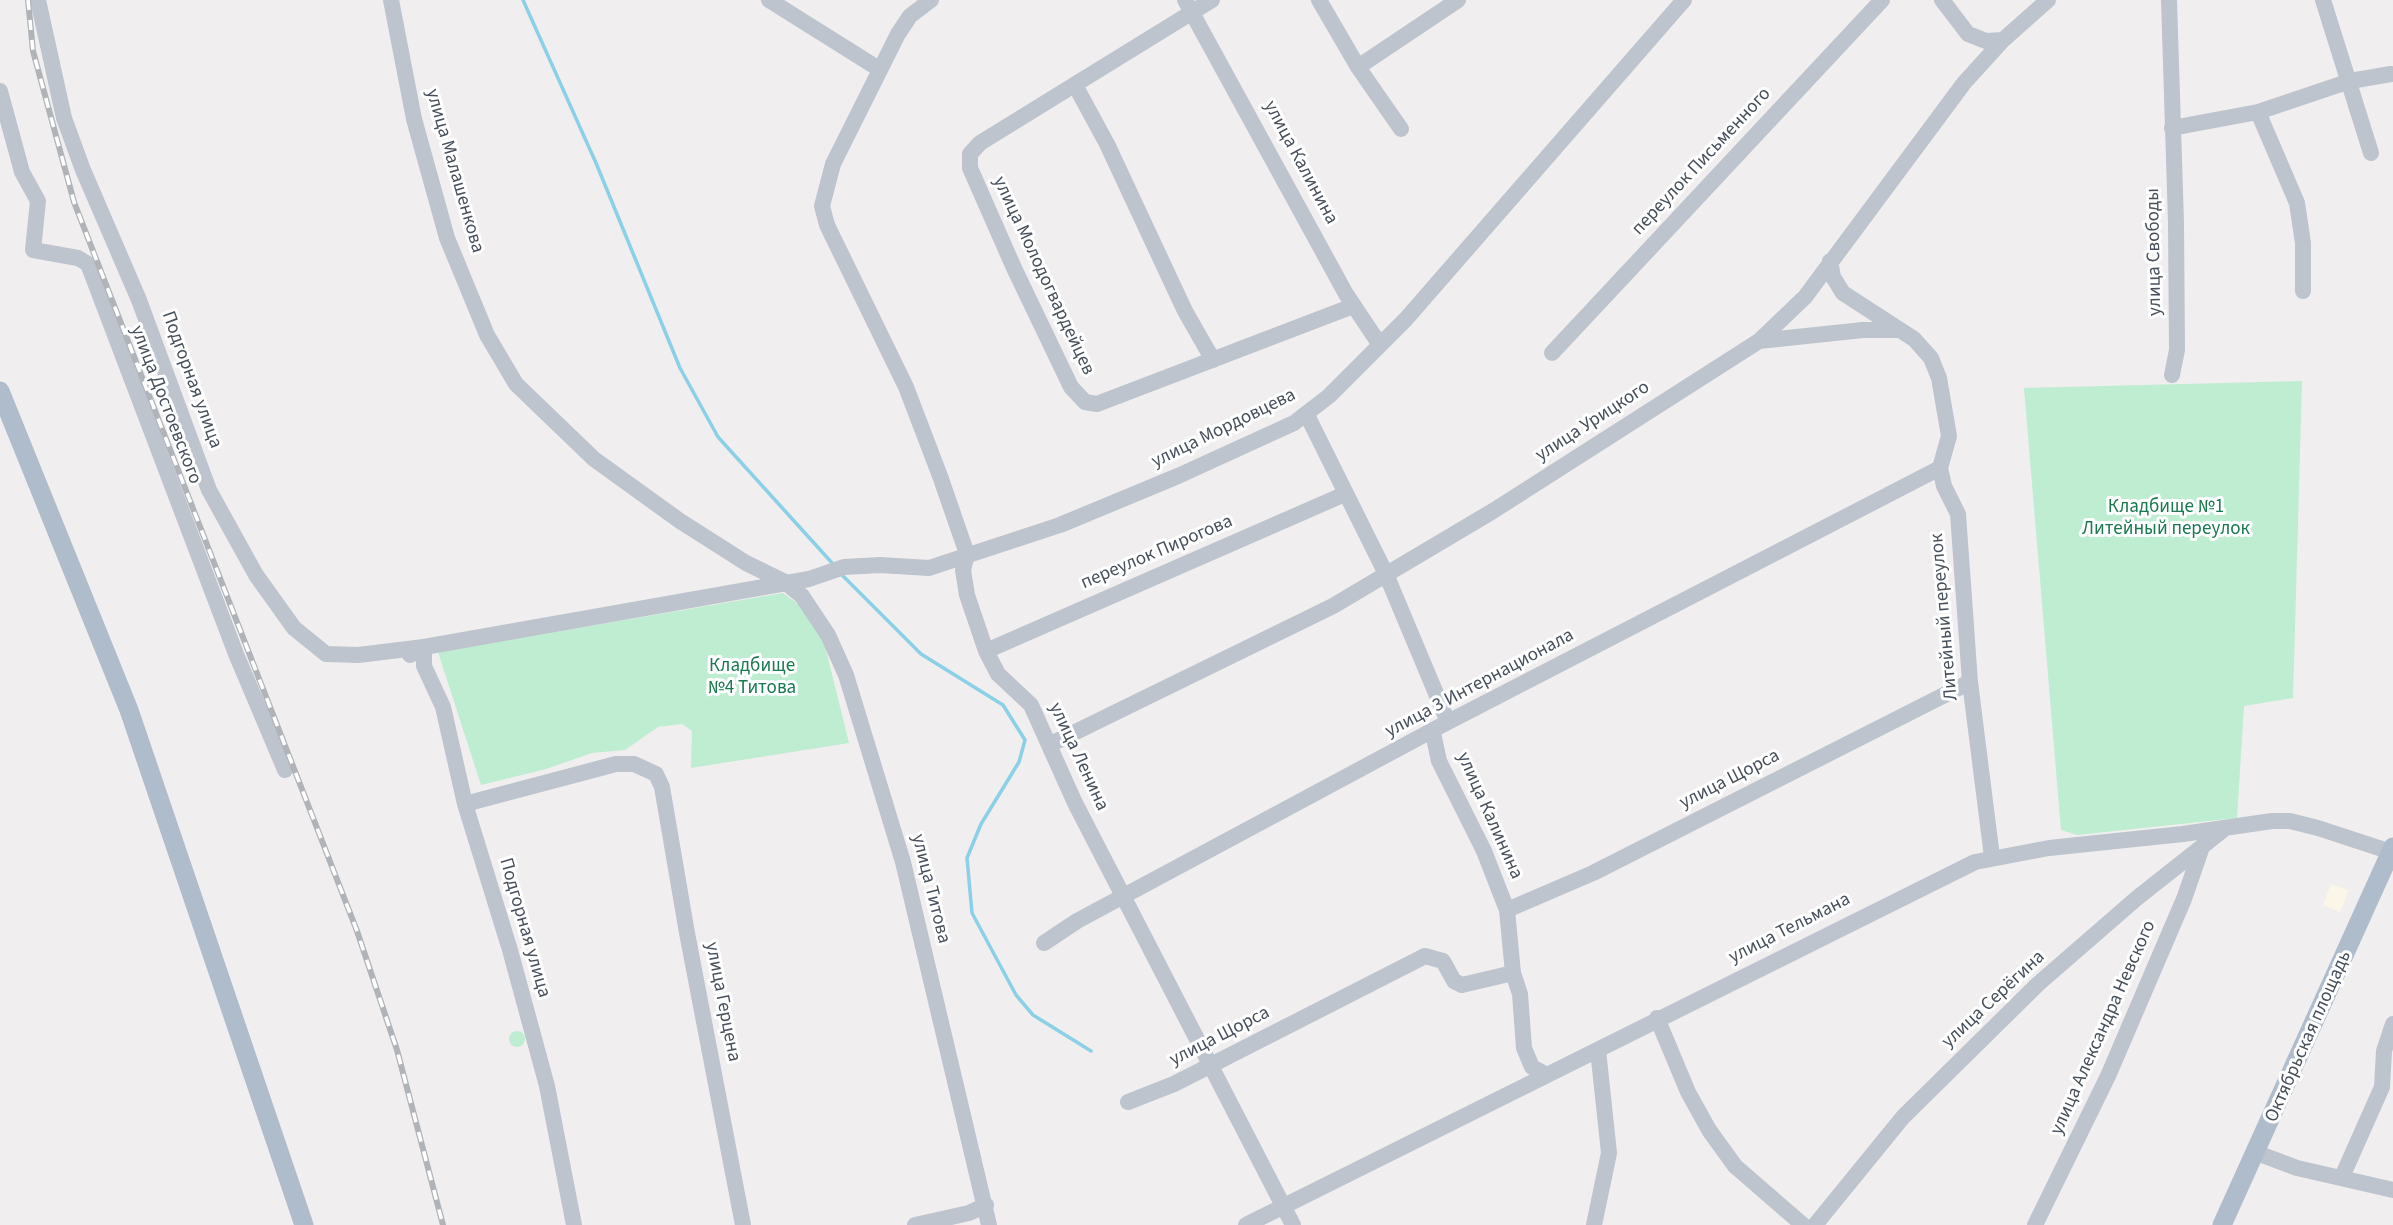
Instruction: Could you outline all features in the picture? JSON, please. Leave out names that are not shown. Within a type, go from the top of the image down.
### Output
[{"type":"main road","points":[[0,391],[130,709],[304,1225]]},
{"type":"main road","name":"Октябрьская площадь","points":[[2222,1225],[2257,1153],[2392,850]]},
{"type":"street","name":"Подгорная улица","points":[[38,0],[64,118],[82,170],[139,300],[209,490],[256,575],[294,628],[326,654],[417,651],[785,582]]},
{"type":"street","name":"улица Малашенкова","points":[[391,0],[414,119],[447,238],[487,335],[510,376],[594,459],[746,563],[785,582]]},
{"type":"street","points":[[769,0],[879,69]]},
{"type":"street","name":"улица Ленина","points":[[931,0],[911,16],[879,69],[832,164],[822,206],[827,225],[906,387],[968,554],[963,570],[967,595],[986,651],[998,674],[1031,705],[1051,744],[1075,803],[1293,1225]]},
{"type":"street","name":"улица Молодогвардейцев","points":[[1212,0],[1188,7],[1075,85],[980,143],[970,154],[970,168],[975,180],[1071,387],[1085,402],[1097,404],[1353,306]]},
{"type":"street","points":[[1319,0],[1358,67],[1401,129]]},
{"type":"street","points":[[1358,67],[1458,0]]},
{"type":"street","name":"улица Мордовцева","points":[[785,582],[844,567],[880,565],[929,568],[1060,525],[1178,477],[1307,415],[1380,345],[1684,0]]},
{"type":"street","name":"переулок Письменного","points":[[1552,353],[1882,0]]},
{"type":"street","points":[[1942,0],[1968,34],[1986,41],[2003,40]]},
{"type":"street","name":"улица Урицкого","points":[[1051,744],[1334,606],[1493,511],[1759,341],[1805,298],[1964,83],[2003,40],[2048,0]]},
{"type":"street","name":"улица Свободы","points":[[2169,0],[2174,83],[2172,128],[2177,350],[2172,374]]},
{"type":"street","points":[[2323,0],[2371,153]]},
{"type":"street","name":"улица Калинина","points":[[1188,7],[1353,306],[1380,345]]},
{"type":"street","points":[[2172,128],[2258,112],[2350,81],[2391,74]]},
{"type":"street","points":[[1075,85],[1107,144],[1185,311],[1213,360]]},
{"type":"street","name":"улица Достоевского","points":[[0,91],[22,172],[38,201],[33,250],[78,258],[88,264],[236,654],[285,770]]},
{"type":"street","points":[[2258,112],[2297,203],[2303,243],[2303,291]]},
{"type":"street","points":[[1830,261],[1833,278],[1843,293],[1914,339],[1931,358],[1939,378],[1949,436],[1940,468]]},
{"type":"street","points":[[1759,341],[1863,330],[1897,330]]},
{"type":"street","points":[[1307,415],[1385,574],[1448,722]]},
{"type":"street","name":"Литейный переулок","points":[[1940,468],[1944,486],[1958,514],[1970,682],[1992,856]]},
{"type":"street","name":"улица 3 Интернационала","points":[[1044,943],[1123,897],[1433,733],[1448,722],[1940,468]]},
{"type":"street","name":"переулок Пирогова","points":[[986,651],[1345,494]]},
{"type":"street","points":[[802,596],[803,587],[816,576]]},
{"type":"street","name":"улица Титова","points":[[785,582],[802,596],[828,635],[846,675],[903,862],[989,1225]]},
{"type":"street","name":"Подгорная улица","points":[[417,651],[443,707],[465,804],[510,950],[547,1086],[574,1225]]},
{"type":"street","name":"улица Щорса","points":[[1507,910],[1593,873],[1878,726],[1970,682]]},
{"type":"street","name":"улица Калинина","points":[[1433,733],[1439,761],[1484,851],[1507,910],[1513,973],[1520,994],[1524,1048],[1532,1066],[1545,1074]]},
{"type":"street","name":"улица Герцена","points":[[465,804],[616,764],[634,764],[656,774],[662,787],[743,1225]]},
{"type":"street","name":"улица Тельмана","points":[[1246,1225],[1657,1018],[1952,873],[1992,856],[2290,821],[2392,850]]},
{"type":"street","name":"улица Серёгина","points":[[1815,1225],[1903,1117],[2038,984],[2225,829]]},
{"type":"street","name":"улица Александра Невского","points":[[2035,1225],[2113,1063],[2184,899],[2203,845]]},
{"type":"street","name":"улица Щорса","points":[[1128,1102],[1210,1066],[1425,956],[1443,961],[1454,981],[1462,985],[1513,973]]},
{"type":"street","points":[[1657,1018],[1688,1093],[1709,1130],[1735,1166],[1803,1225]]},
{"type":"street","points":[[2342,1177],[2382,1087],[2384,1051],[2393,1024]]},
{"type":"street","points":[[1594,1225],[1609,1153],[1598,1050]]},
{"type":"street","points":[[2257,1153],[2297,1168],[2393,1190]]},
{"type":"street","points":[[915,1225],[969,1213],[986,1205]]},
{"type":"street","points":[[942,1217],[979,1225]]},
{"type":"shaded area","points":[[2331,884],[2349,890],[2340,912],[2323,905]]},
{"type":"green space","name":"Кладбище №1 Литейный переулок","points":[[2302,381],[2293,698],[2244,706],[2237,818],[2077,835],[2061,830],[2024,388]]},
{"type":"green space","name":"Кладбище №4 Титова","points":[[783,593],[805,609],[824,642],[849,743],[691,768],[692,731],[682,724],[658,727],[625,750],[592,753],[546,769],[481,785],[438,652]]},
{"type":"green space","points":[[514,1031],[520,1031],[525,1039],[523,1045],[514,1047],[509,1042],[509,1036]]},
{"type":"waterway","points":[[523,0],[596,163],[680,368],[718,437],[833,564]]},
{"type":"waterway","points":[[840,573],[921,654],[1003,705],[1025,740],[1019,762],[981,824],[967,858],[972,913],[1016,995],[1033,1015],[1091,1051]]},
{"type":"railway","points":[[28,0],[33,51],[74,202],[357,931],[397,1050],[443,1225]]}]
